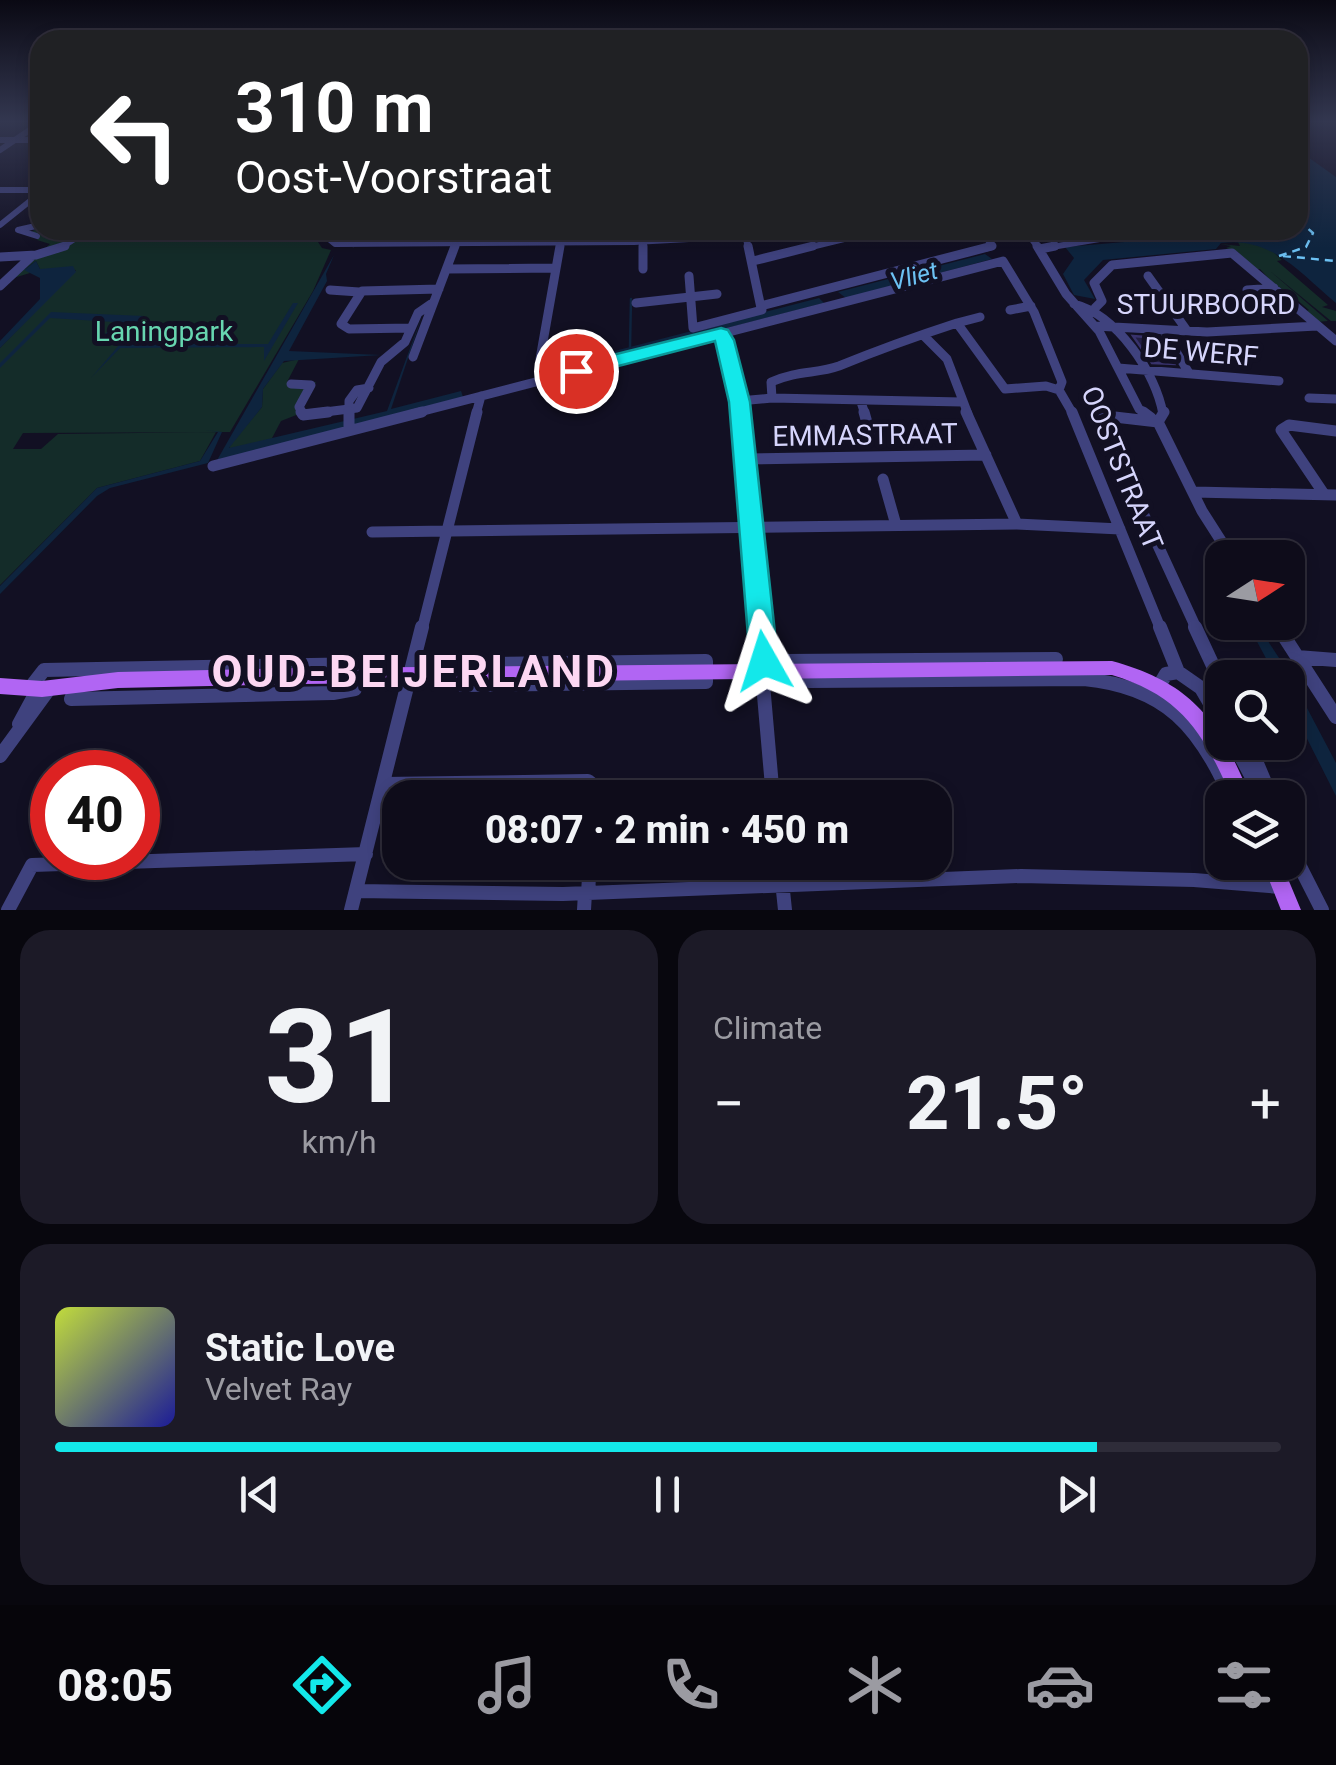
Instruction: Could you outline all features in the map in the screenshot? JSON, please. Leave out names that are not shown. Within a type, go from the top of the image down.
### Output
[{"type":"main road","points":[[0,683],[77,686],[118,680],[302,676],[333,671],[411,675],[1095,668],[1158,688],[1205,722]]},
{"type":"main road","points":[[40,685],[104,677],[118,680]]},
{"type":"main road","points":[[1222,760],[1231,780]]},
{"type":"main road","points":[[1279,880],[1292,910]]},
{"type":"street","points":[[0,190],[30,191]]},
{"type":"street","points":[[1,224],[30,199]]},
{"type":"street","points":[[1,224],[30,234]]},
{"type":"street","points":[[18,230],[30,227]]},
{"type":"street","points":[[0,258],[46,257],[76,240]]},
{"type":"street","points":[[331,240],[335,244],[665,240]]},
{"type":"street","points":[[353,244],[355,240]]},
{"type":"street","points":[[415,244],[416,240]]},
{"type":"street","points":[[484,244],[485,240]]},
{"type":"street","points":[[746,240],[765,313]]},
{"type":"street","points":[[752,261],[839,240]]},
{"type":"street","points":[[213,466],[348,422],[481,396],[721,334],[765,313],[830,290],[992,248],[988,240]]},
{"type":"street","points":[[1032,240],[1074,304],[1094,326],[1139,410],[1158,422],[1222,540]]},
{"type":"street","points":[[1040,250],[1096,240]]},
{"type":"street","points":[[545,379],[540,359],[560,242]]},
{"type":"street","points":[[643,242],[643,270]]},
{"type":"street","points":[[414,358],[456,244]]},
{"type":"street","points":[[1095,308],[1102,300],[1094,283],[1111,265],[1232,253],[1336,341]]},
{"type":"street","points":[[0,286],[31,258]]},
{"type":"street","name":"OOSTSTRAAT","points":[[843,303],[998,262],[1008,265],[1031,306],[1062,382],[1059,390],[1066,398],[1178,672]]},
{"type":"street","points":[[446,269],[556,268]]},
{"type":"street","points":[[689,276],[694,329],[765,313],[843,303]]},
{"type":"street","points":[[1148,276],[1186,329]]},
{"type":"street","points":[[1247,290],[1274,288]]},
{"type":"street","points":[[330,290],[439,289]]},
{"type":"street","points":[[830,290],[843,303]]},
{"type":"street","points":[[359,292],[341,324],[344,328],[411,328]]},
{"type":"street","points":[[636,303],[717,294]]},
{"type":"street","points":[[348,422],[352,394],[369,388],[381,362],[405,342],[418,313],[431,304]]},
{"type":"street","points":[[1074,304],[1095,308],[1115,325],[1164,412],[1158,422]]},
{"type":"street","points":[[1010,310],[1031,306]]},
{"type":"street","points":[[772,398],[771,382],[775,378],[800,370],[836,367],[857,356],[980,317]]},
{"type":"street","points":[[957,323],[1005,390],[1046,386],[1059,390]]},
{"type":"street","name":"STUURBOORD","points":[[1094,326],[1163,330],[1315,323]]},
{"type":"street","points":[[1115,325],[1186,329]]},
{"type":"street","points":[[1163,330],[1189,372]]},
{"type":"street","points":[[721,334],[731,357],[739,402],[771,780]]},
{"type":"street","points":[[923,335],[946,355],[962,402],[1017,524]]},
{"type":"street","name":"DE WERF","points":[[1118,368],[1279,381]]},
{"type":"street","points":[[291,384],[311,385],[300,407],[302,414],[348,422]]},
{"type":"street","points":[[385,780],[481,396]]},
{"type":"street","points":[[739,402],[772,398],[962,402]]},
{"type":"street","points":[[1309,398],[1336,399]]},
{"type":"street","points":[[861,402],[871,437]]},
{"type":"street","points":[[1158,422],[1104,416],[1100,420],[1210,660]]},
{"type":"street","points":[[1330,494],[1281,430],[1290,426],[1336,431]]},
{"type":"street","name":"EMMASTRAAT","points":[[744,459],[986,455]]},
{"type":"street","points":[[883,479],[896,525]]},
{"type":"street","points":[[1194,492],[1330,494]]},
{"type":"street","points":[[372,532],[1017,524],[1120,530]]},
{"type":"street","points":[[1286,640],[1336,717]]},
{"type":"street","points":[[1297,658],[1336,660]]},
{"type":"street","points":[[808,671],[1056,659]]},
{"type":"street","points":[[785,661],[808,671],[1108,680],[1136,690],[1188,724],[1223,767],[1226,780]]},
{"type":"street","points":[[0,756],[17,730],[44,670],[333,671],[368,664]]},
{"type":"street","points":[[461,674],[462,685],[706,682],[706,672]]},
{"type":"street","points":[[1158,688],[1166,674],[1178,672],[1201,688],[1205,698]]},
{"type":"street","points":[[295,694],[302,676]]},
{"type":"street","points":[[77,686],[71,698],[295,694],[355,688]]},
{"type":"street","points":[[351,910],[382,792]]},
{"type":"street","points":[[8,910],[32,865],[366,854]]},
{"type":"street","points":[[356,891],[586,899],[782,882],[912,876],[1085,876],[1282,887]]},
{"type":"street","points":[[1305,876],[1322,910]]},
{"type":"street","points":[[782,882],[785,910]]},
{"type":"green space","name":"Laningpark","points":[[37,240],[317,240],[322,248],[331,250],[313,291],[230,432],[216,432],[200,461],[97,488],[0,585],[0,348],[76,270],[40,269],[36,261],[25,269],[30,273],[10,279],[50,244]],"holes":[[[207,432],[58,434],[41,449],[13,449],[23,433]]]},
{"type":"green space","points":[[1238,242],[1267,246],[1282,260],[1277,261],[1328,305],[1322,307],[1336,311],[1336,321],[1331,321],[1270,271],[1328,321],[1316,322],[1304,312],[1309,310],[1290,294],[1284,295],[1260,269],[1253,269],[1238,252],[1226,248],[1231,246],[1220,244],[1240,246]]},
{"type":"green space","points":[[299,359],[287,382],[316,382],[301,408],[304,412],[281,421],[271,440],[231,450],[229,446],[262,407],[263,389],[282,363]]},
{"type":"water","points":[[1308,163],[1317,163],[1336,177],[1336,303],[1284,259],[1239,242],[1221,243],[1216,249],[1103,260],[1084,280],[1095,299],[1074,295],[1063,274],[1074,258],[1065,247],[1148,240],[1308,240]]},
{"type":"water","name":"Vliet","points":[[985,254],[992,259],[846,298],[838,292]]},
{"type":"water","points":[[334,255],[327,281],[289,351],[381,355],[284,361],[263,389],[262,407],[229,448],[387,411],[423,313],[391,409],[461,391],[463,397],[216,462]]},
{"type":"water","points":[[36,261],[40,269],[73,266],[76,272],[0,348],[0,341],[40,299],[40,278],[24,270]]},
{"type":"water","points":[[819,298],[824,303],[557,372],[549,368]]},
{"type":"water","points":[[293,303],[298,303],[264,361],[264,347],[120,348],[91,378],[120,344],[93,343],[120,342],[123,337],[104,336],[114,322],[50,318],[0,368],[0,363],[51,312],[144,316],[124,341],[126,344],[268,344]]},
{"type":"water","points":[[206,430],[222,432],[208,463],[110,488],[97,496],[0,594],[0,586],[97,488],[200,461],[218,432]]},
{"type":"water","points":[[1256,640],[1267,640],[1280,660],[1267,660]]},
{"type":"water","points":[[1305,704],[1336,763],[1336,796],[1305,735]]},
{"type":"building","points":[[1133,336],[1158,338],[1174,364],[1152,363]]},
{"type":"waterway","points":[[630,347],[631,299]]},
{"type":"ferry route","points":[[1279,256],[1306,247],[1313,233],[1308,229]]},
{"type":"ferry route","points":[[1283,256],[1336,261]]},
{"type":"district","name":"OUD-BEIJERLAND","points":[[414,671]]},
{"type":"route","points":[[576,371],[711,336],[721,334],[725,340],[739,402],[764,661]]}]
